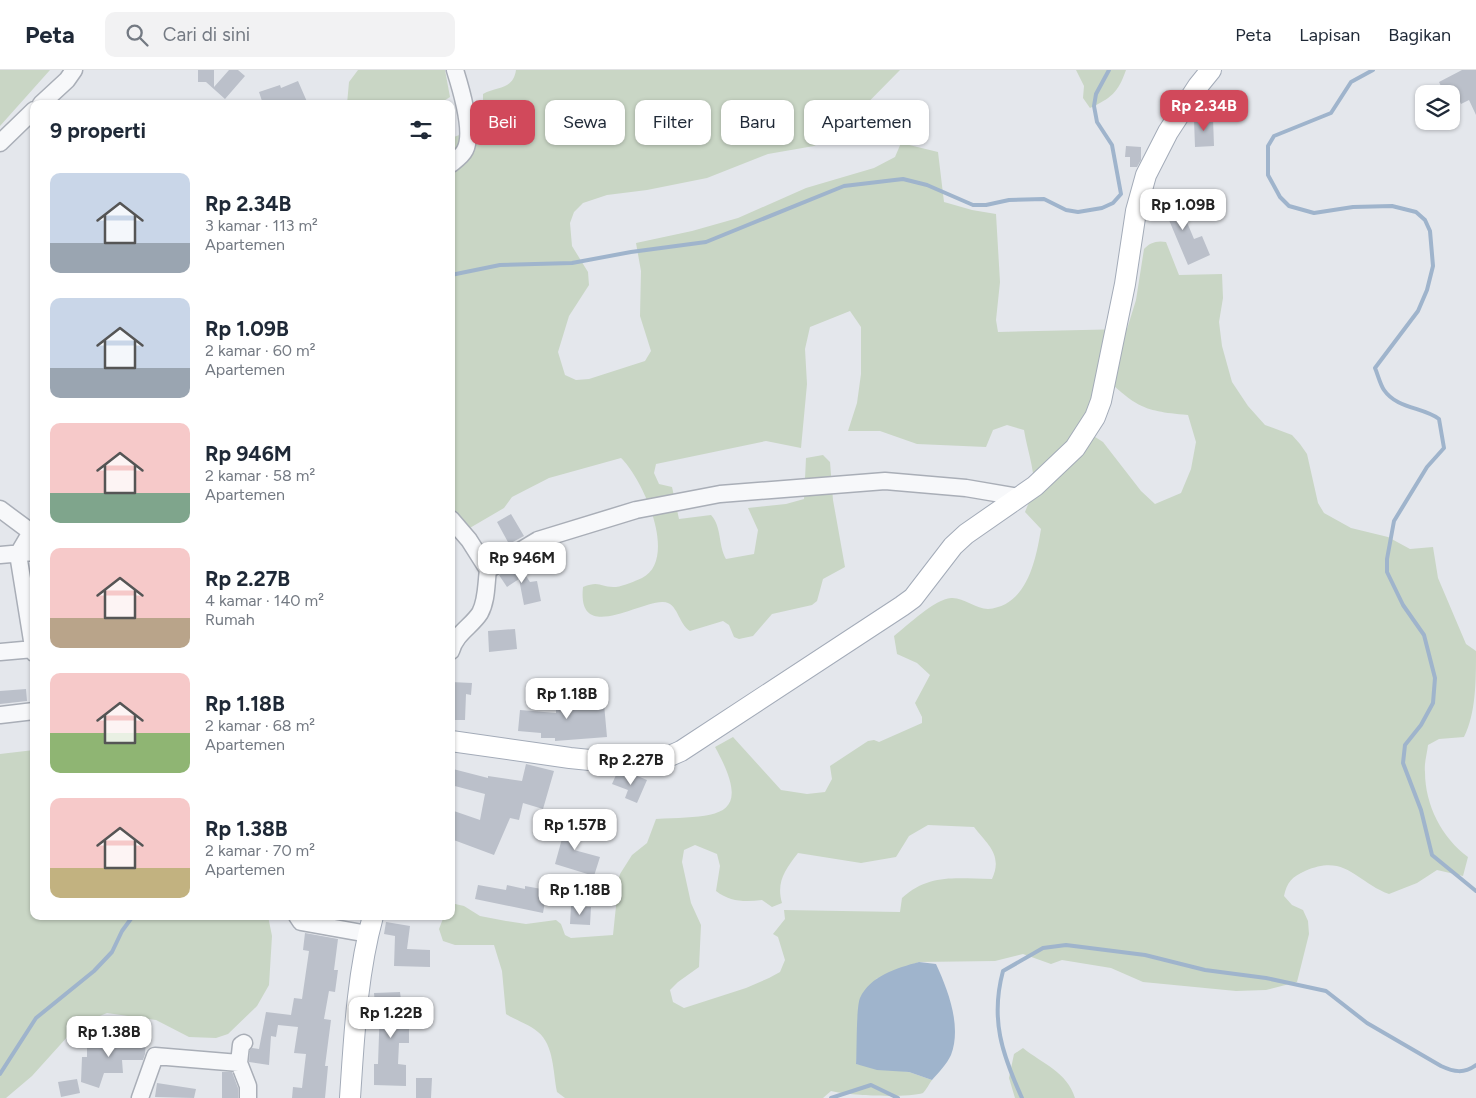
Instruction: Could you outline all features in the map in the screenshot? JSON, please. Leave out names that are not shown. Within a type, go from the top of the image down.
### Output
[{"type":"main road","points":[[455,742],[570,758],[629,764],[663,759],[681,751],[913,598],[960,540],[1019,497],[1064,460],[1086,434],[1095,417],[1104,389],[1125,284],[1136,211],[1146,175],[1168,132],[1198,86],[1211,70]]},
{"type":"main road","points":[[350,1098],[353,1052],[371,925]]},
{"type":"street","points":[[45,100],[67,80],[74,70]]},
{"type":"street","points":[[455,70],[468,124],[465,150],[455,160]]},
{"type":"street","points":[[0,143],[30,114]]},
{"type":"street","points":[[488,570],[538,540],[636,510],[720,494],[885,481],[966,488],[1019,497]]},
{"type":"street","points":[[0,508],[30,531]]},
{"type":"street","points":[[455,524],[469,540],[488,570],[484,604],[476,618],[455,642]]},
{"type":"street","points":[[30,536],[26,553],[30,608]]},
{"type":"street","points":[[0,555],[26,553]]},
{"type":"street","points":[[0,652],[30,650]]},
{"type":"street","points":[[0,715],[30,711]]},
{"type":"street","points":[[300,920],[301,922],[371,925]]},
{"type":"street","points":[[244,1043],[241,1045],[239,1063],[248,1086],[248,1098]]},
{"type":"street","points":[[140,1098],[155,1056],[239,1063]]},
{"type":"green space","points":[[0,70],[50,70],[0,126]]},
{"type":"green space","points":[[358,70],[445,70],[450,97],[445,100],[347,100],[349,82]]},
{"type":"green space","points":[[516,70],[900,70],[870,100],[804,100],[804,145],[816,145],[814,146],[768,154],[707,178],[647,190],[607,195],[583,203],[574,212],[570,223],[572,246],[588,272],[589,285],[569,316],[558,352],[565,375],[576,380],[589,379],[645,361],[651,351],[640,316],[641,271],[636,243],[692,231],[738,218],[806,188],[874,168],[895,157],[900,145],[909,145],[938,152],[944,202],[996,214],[1000,282],[996,320],[998,332],[1127,329],[1136,300],[1144,249],[1154,242],[1166,242],[1179,275],[1222,274],[1223,298],[1219,322],[1222,346],[1232,382],[1248,406],[1265,425],[1292,435],[1300,444],[1307,454],[1318,503],[1324,513],[1351,528],[1388,537],[1410,549],[1433,547],[1438,578],[1466,644],[1476,651],[1473,707],[1464,737],[1439,739],[1428,745],[1425,765],[1428,797],[1437,820],[1450,840],[1468,857],[1463,876],[1437,870],[1417,883],[1389,894],[1341,867],[1331,865],[1319,866],[1300,873],[1293,878],[1284,896],[1292,905],[1303,910],[1308,921],[1309,934],[1297,982],[1266,990],[1236,991],[1143,982],[1111,968],[1062,960],[1051,964],[1023,954],[995,961],[919,962],[876,979],[858,1045],[856,1064],[909,1072],[932,1080],[923,1093],[916,1095],[879,1096],[831,1091],[823,1098],[565,1098],[557,1092],[550,1051],[543,1037],[531,1027],[506,1014],[502,971],[494,945],[455,945],[443,941],[439,929],[442,920],[455,920],[455,904],[464,906],[480,916],[506,921],[526,924],[556,920],[561,924],[565,935],[571,938],[613,935],[616,906],[615,893],[620,874],[632,855],[647,843],[656,819],[696,817],[712,814],[723,810],[730,802],[732,789],[727,771],[715,747],[733,737],[781,790],[807,794],[825,792],[832,779],[830,766],[868,741],[874,740],[879,742],[922,723],[922,717],[915,703],[930,675],[917,663],[897,654],[894,636],[922,613],[945,599],[956,598],[988,609],[1001,606],[1012,600],[1021,591],[1027,580],[1036,554],[1041,529],[1025,512],[1034,489],[1034,479],[1024,430],[1007,425],[993,430],[986,447],[917,444],[880,431],[848,431],[857,403],[861,374],[861,327],[850,311],[810,327],[805,349],[807,384],[801,448],[766,441],[656,464],[654,473],[659,484],[672,487],[679,519],[711,515],[717,525],[726,559],[754,554],[758,530],[748,508],[786,504],[804,499],[806,458],[823,455],[830,462],[833,500],[845,567],[823,579],[817,601],[812,605],[772,614],[753,636],[739,639],[734,637],[729,625],[723,621],[690,631],[686,628],[675,609],[671,605],[662,602],[610,616],[599,617],[589,613],[584,604],[583,587],[597,584],[616,587],[642,578],[653,568],[657,554],[654,519],[647,500],[630,468],[621,458],[549,478],[512,497],[504,508],[455,537],[455,137],[470,131],[470,145],[535,145],[535,100],[483,100],[483,94],[512,81]],"holes":[[[1100,373],[1130,399],[1158,411],[1188,415],[1196,442],[1191,469],[1181,493],[1155,504],[1141,491],[1103,442],[1081,428],[1097,393]],[[928,825],[974,827],[989,845],[996,863],[992,879],[955,878],[923,884],[902,898],[900,912],[784,910],[785,919],[773,934],[778,937],[785,960],[780,972],[746,988],[684,1008],[673,1002],[670,990],[699,967],[701,925],[691,903],[682,862],[684,850],[695,845],[717,854],[720,866],[716,891],[721,895],[738,900],[762,900],[772,907],[782,903],[780,896],[781,882],[789,865],[798,853],[861,863],[896,857],[909,836]]]},
{"type":"green space","points":[[1076,70],[1126,70],[1113,94],[1090,108],[1083,98],[1084,86]]},
{"type":"green space","points":[[30,750],[30,920],[269,920],[272,936],[269,985],[257,1006],[228,1034],[216,1038],[189,1037],[156,1020],[107,1013],[78,1025],[32,1076],[6,1098],[0,1098],[0,754]]},
{"type":"green space","points":[[1023,1048],[1054,1069],[1066,1081],[1075,1098],[1015,1098],[1009,1078],[1014,1054]]},
{"type":"water","points":[[919,962],[936,964],[945,985],[954,1020],[954,1044],[951,1055],[932,1080],[909,1072],[877,1070],[856,1064],[860,998],[870,984],[885,974]]},
{"type":"building","points":[[198,70],[214,70],[214,87],[229,70],[238,70],[245,76],[225,99],[206,82],[198,82]]},
{"type":"building","points":[[1462,70],[1476,70],[1476,115],[1469,100],[1461,104],[1460,85],[1440,85],[1439,82]]},
{"type":"building","points":[[298,81],[306,100],[262,100],[259,92],[280,85],[281,88]]},
{"type":"building","points":[[1213,118],[1214,146],[1195,147],[1194,119]]},
{"type":"building","points":[[1126,146],[1141,147],[1141,160],[1137,167],[1130,167],[1130,157],[1125,157]]},
{"type":"building","points":[[1176,196],[1194,239],[1202,236],[1210,255],[1188,265],[1166,213],[1157,217],[1153,206]]},
{"type":"building","points":[[511,514],[524,536],[509,544],[497,522]]},
{"type":"building","points":[[518,564],[530,582],[537,581],[541,601],[524,605],[519,579],[507,587],[499,575]]},
{"type":"building","points":[[515,629],[517,649],[489,652],[488,631]]},
{"type":"building","points":[[455,682],[472,683],[471,695],[466,694],[465,720],[455,720]]},
{"type":"building","points":[[585,685],[587,706],[604,704],[607,737],[555,741],[555,738],[541,738],[541,733],[518,731],[520,710],[556,713],[556,705],[572,705],[571,686]]},
{"type":"building","points":[[26,689],[27,701],[0,704],[0,691]]},
{"type":"building","points":[[526,764],[554,771],[543,809],[523,803],[519,820],[510,818],[494,855],[455,840],[455,811],[480,820],[485,794],[455,786],[455,770],[488,778],[488,776],[522,781]]},
{"type":"building","points":[[616,775],[635,775],[647,780],[637,803],[625,798],[628,790],[612,784]]},
{"type":"building","points":[[568,817],[583,822],[574,850],[600,857],[594,876],[555,864]]},
{"type":"building","points":[[478,885],[506,890],[507,885],[525,889],[525,886],[547,890],[543,913],[475,899]]},
{"type":"building","points":[[571,906],[591,907],[590,925],[570,924]]},
{"type":"building","points":[[386,922],[410,926],[407,949],[430,950],[430,967],[394,966],[395,936],[384,934]]},
{"type":"building","points":[[305,933],[338,939],[334,970],[338,970],[335,992],[329,991],[324,1019],[331,1020],[325,1066],[328,1066],[325,1098],[292,1098],[293,1087],[302,1088],[306,1054],[294,1053],[298,1027],[278,1025],[276,1037],[271,1036],[269,1065],[249,1062],[250,1050],[252,1048],[259,1049],[266,1012],[291,1015],[294,998],[302,999],[309,951],[303,950]]},
{"type":"building","points":[[400,992],[401,1000],[409,1000],[409,1043],[399,1043],[398,1064],[406,1065],[406,1086],[374,1085],[374,1064],[378,1064],[380,1006],[375,1006],[374,993]]},
{"type":"building","points":[[87,1040],[146,1040],[145,1054],[143,1060],[122,1060],[123,1073],[104,1073],[99,1088],[81,1082],[82,1057],[87,1057]]},
{"type":"building","points":[[222,1072],[232,1072],[238,1088],[238,1098],[222,1098]]},
{"type":"building","points":[[416,1078],[432,1078],[431,1098],[416,1098]]},
{"type":"building","points":[[77,1079],[80,1093],[61,1097],[58,1082]]},
{"type":"building","points":[[157,1083],[196,1089],[194,1098],[155,1097]]},
{"type":"waterway","points":[[455,274],[500,265],[572,263],[631,252],[706,242],[844,186],[903,179],[927,185],[973,205],[986,205],[1009,200],[1044,199],[1066,210],[1078,212],[1102,208],[1113,203],[1121,194],[1112,145],[1097,122],[1094,106],[1096,94],[1109,70]]},
{"type":"waterway","points":[[1373,70],[1351,82],[1331,113],[1274,136],[1268,146],[1268,175],[1280,197],[1289,206],[1314,213],[1353,207],[1392,206],[1416,212],[1425,220],[1430,231],[1433,266],[1427,290],[1418,311],[1375,368],[1383,388],[1389,396],[1396,401],[1439,419],[1444,448],[1427,467],[1394,521],[1387,559],[1387,572],[1403,605],[1424,635],[1435,678],[1433,703],[1421,725],[1405,745],[1403,763],[1421,810],[1432,855],[1476,891]]},
{"type":"waterway","points":[[0,1074],[36,1018],[94,971],[112,952],[122,931],[130,920]]},
{"type":"waterway","points":[[1022,1098],[1009,1066],[1000,1036],[998,1005],[1003,971],[1043,948],[1066,945],[1145,955],[1205,970],[1266,978],[1326,991],[1367,1023],[1441,1066],[1450,1070],[1463,1071],[1476,1065]]},
{"type":"waterway","points":[[831,1098],[871,1085],[898,1098]]}]
